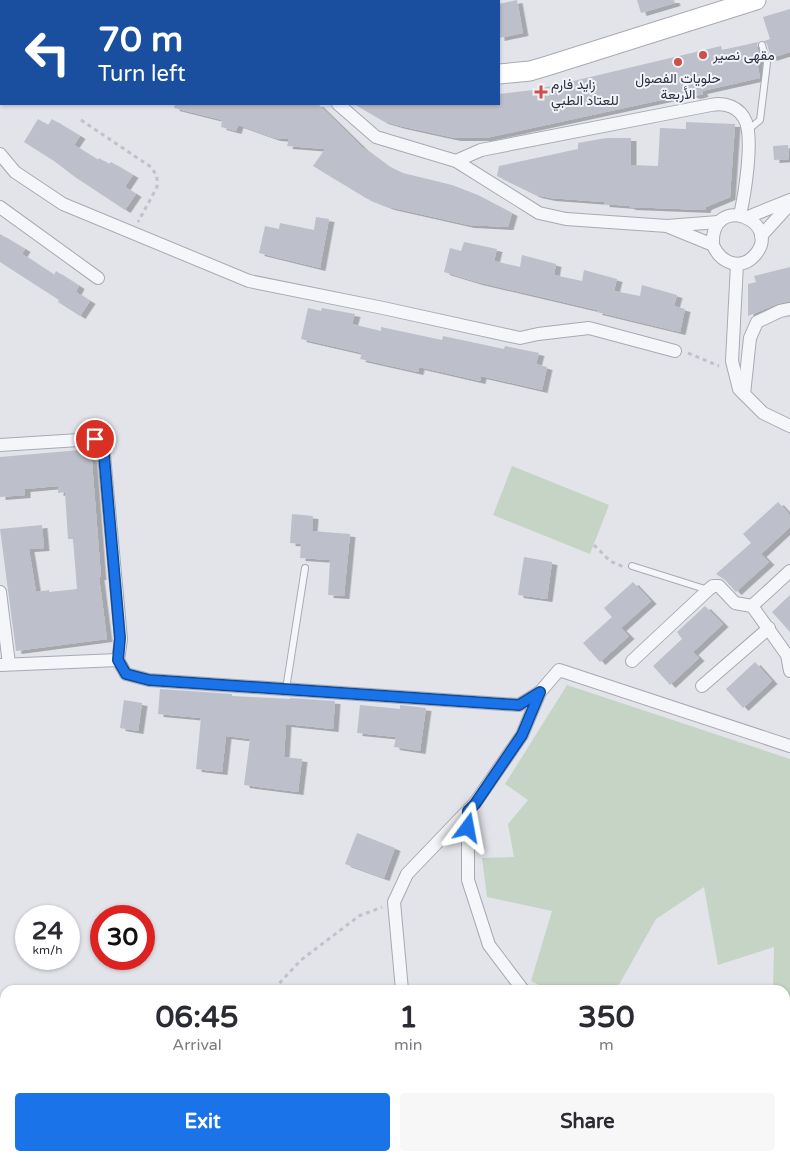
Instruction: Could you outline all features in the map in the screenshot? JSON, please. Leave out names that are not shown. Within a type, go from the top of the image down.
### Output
[{"type":"main road","points":[[500,74],[530,71],[714,7],[756,0]]},
{"type":"street","points":[[456,161],[481,150],[720,103],[736,109],[746,122],[744,216]]},
{"type":"street","points":[[339,105],[376,137],[456,161],[539,213],[566,219],[667,226],[718,222]]},
{"type":"street","points":[[0,154],[16,172],[63,204],[249,281],[520,338],[590,328],[675,351]]},
{"type":"street","points":[[744,216],[754,222],[758,228],[761,244],[752,258],[737,264],[722,259],[716,252],[713,245],[714,229],[718,222],[725,217],[744,216],[790,200]]},
{"type":"street","points":[[761,236],[790,204]]},
{"type":"street","points":[[0,207],[98,278]]},
{"type":"street","points":[[667,226],[713,245]]},
{"type":"street","points":[[737,264],[732,361],[739,389],[763,413],[790,426]]},
{"type":"street","points":[[744,394],[750,338],[757,322],[780,311],[790,309]]},
{"type":"street","points":[[0,445],[95,439],[103,444],[120,638],[118,660],[126,674],[149,680],[519,705],[540,692],[559,670],[790,746]]},
{"type":"street","points":[[752,606],[790,571]]},
{"type":"street","points":[[632,661],[708,590],[713,586],[719,586],[735,603],[752,606],[788,654],[790,672]]},
{"type":"street","points":[[0,592],[4,665],[118,660]]},
{"type":"street","points":[[702,686],[769,628]]},
{"type":"street","points":[[402,985],[394,902],[407,874],[475,804],[522,735],[540,692]]},
{"type":"street","points":[[468,811],[468,880],[489,945],[519,985]]},
{"type":"lane","points":[[747,131],[760,120],[767,63],[762,44]]},
{"type":"lane","points":[[632,566],[708,590]]},
{"type":"lane","points":[[286,689],[305,568]]},
{"type":"path","points":[[81,120],[151,167],[157,176],[157,187],[131,233]]},
{"type":"path","points":[[675,351],[684,352],[725,368],[733,367]]},
{"type":"path","points":[[594,545],[610,561],[622,567],[632,566]]},
{"type":"path","points":[[278,985],[301,960],[359,916],[394,902]]},
{"type":"green space","points":[[512,466],[609,505],[590,554],[493,515]]},
{"type":"green space","points":[[567,685],[790,759],[790,985],[773,985],[774,947],[718,965],[704,887],[656,919],[619,985],[539,985],[531,981],[552,911],[487,897],[482,858],[514,857],[508,824],[528,800],[505,784]]},
{"type":"building","points":[[517,0],[523,33],[500,38],[500,4]]},
{"type":"building","points":[[637,0],[674,0],[675,3],[641,13]]},
{"type":"building","points":[[790,9],[790,52],[771,58],[767,44],[764,41],[770,39],[763,17]]},
{"type":"building","points":[[758,42],[757,46],[761,61],[757,62],[760,78],[702,91],[703,94],[695,96],[689,94],[486,138],[455,138],[400,126],[383,121],[356,105],[500,105],[500,94],[533,90],[721,46],[722,50]]},
{"type":"building","points":[[175,105],[319,105],[363,148],[386,165],[403,173],[452,185],[478,195],[512,213],[508,227],[469,225],[389,207],[366,198],[313,166],[325,149],[287,146],[289,139],[275,138],[238,125],[236,131],[221,127],[222,120],[174,108]]},
{"type":"building","points":[[38,119],[48,125],[52,119],[80,136],[74,145],[98,160],[99,158],[109,164],[111,162],[133,175],[125,187],[136,194],[125,210],[24,142]]},
{"type":"building","points":[[686,122],[735,124],[730,197],[706,207],[705,210],[629,207],[604,204],[604,202],[550,198],[536,195],[497,176],[499,166],[578,149],[578,143],[606,138],[631,138],[631,165],[658,166],[660,128],[686,129]]},
{"type":"building","points":[[788,145],[789,159],[774,160],[773,146]]},
{"type":"building","points":[[316,217],[329,219],[320,268],[259,253],[265,226],[279,229],[280,223],[314,230]]},
{"type":"building","points":[[0,234],[25,249],[22,254],[54,275],[56,271],[79,286],[76,292],[90,301],[80,316],[58,302],[59,300],[0,262]]},
{"type":"building","points":[[464,242],[497,249],[494,261],[520,267],[522,255],[556,264],[554,275],[582,281],[584,270],[617,279],[614,291],[640,296],[642,285],[677,295],[674,306],[685,309],[680,332],[597,312],[597,310],[477,282],[444,272],[450,248],[461,251]]},
{"type":"building","points":[[790,267],[790,301],[777,304],[748,316],[748,284],[756,282],[754,276]]},
{"type":"building","points":[[308,308],[321,311],[322,308],[355,314],[352,324],[381,331],[381,327],[442,340],[443,336],[504,349],[505,346],[539,353],[536,364],[547,367],[542,390],[481,376],[480,381],[419,367],[418,372],[360,359],[362,353],[301,339]]},
{"type":"building","points":[[91,449],[101,577],[99,577],[107,639],[16,651],[0,529],[42,525],[44,548],[29,549],[36,592],[77,589],[73,539],[68,539],[65,492],[58,493],[58,486],[25,489],[25,495],[0,497],[0,457]]},
{"type":"building","points":[[778,502],[790,515],[790,527],[761,554],[769,562],[736,592],[725,580],[716,574],[751,543],[743,534]]},
{"type":"building","points":[[292,514],[313,516],[312,531],[350,534],[344,596],[328,595],[330,560],[300,558],[301,544],[290,543]]},
{"type":"building","points":[[524,557],[552,562],[547,599],[518,595]]},
{"type":"building","points":[[633,582],[651,601],[621,628],[629,636],[600,662],[583,643],[612,617],[604,608]]},
{"type":"building","points":[[790,595],[790,632],[772,612]]},
{"type":"building","points":[[705,606],[723,624],[693,652],[699,658],[670,685],[653,666],[682,639],[677,632]]},
{"type":"building","points":[[755,662],[772,681],[743,708],[726,689]]},
{"type":"building","points":[[160,689],[232,694],[232,696],[335,701],[333,729],[286,724],[284,757],[302,759],[298,792],[244,785],[250,739],[226,736],[222,772],[196,769],[201,718],[158,714]]},
{"type":"building","points":[[124,700],[142,703],[138,731],[120,728]]},
{"type":"building","points":[[360,705],[400,709],[400,705],[426,708],[420,751],[394,747],[396,737],[357,733]]},
{"type":"building","points":[[357,833],[395,848],[384,878],[345,864]]},
{"type":"place","name":"مقهى نصير","points":[[703,55]]},
{"type":"place","name":"حلويات الفصول الأربعة","points":[[678,62]]},
{"type":"place","name":"زايد فارم للعتاد الطبي","points":[[541,92]]},
{"type":"route","points":[[95,439],[103,444],[120,638],[118,660],[126,674],[149,680],[519,705],[540,692],[522,735],[475,804],[468,811],[468,828]]}]
